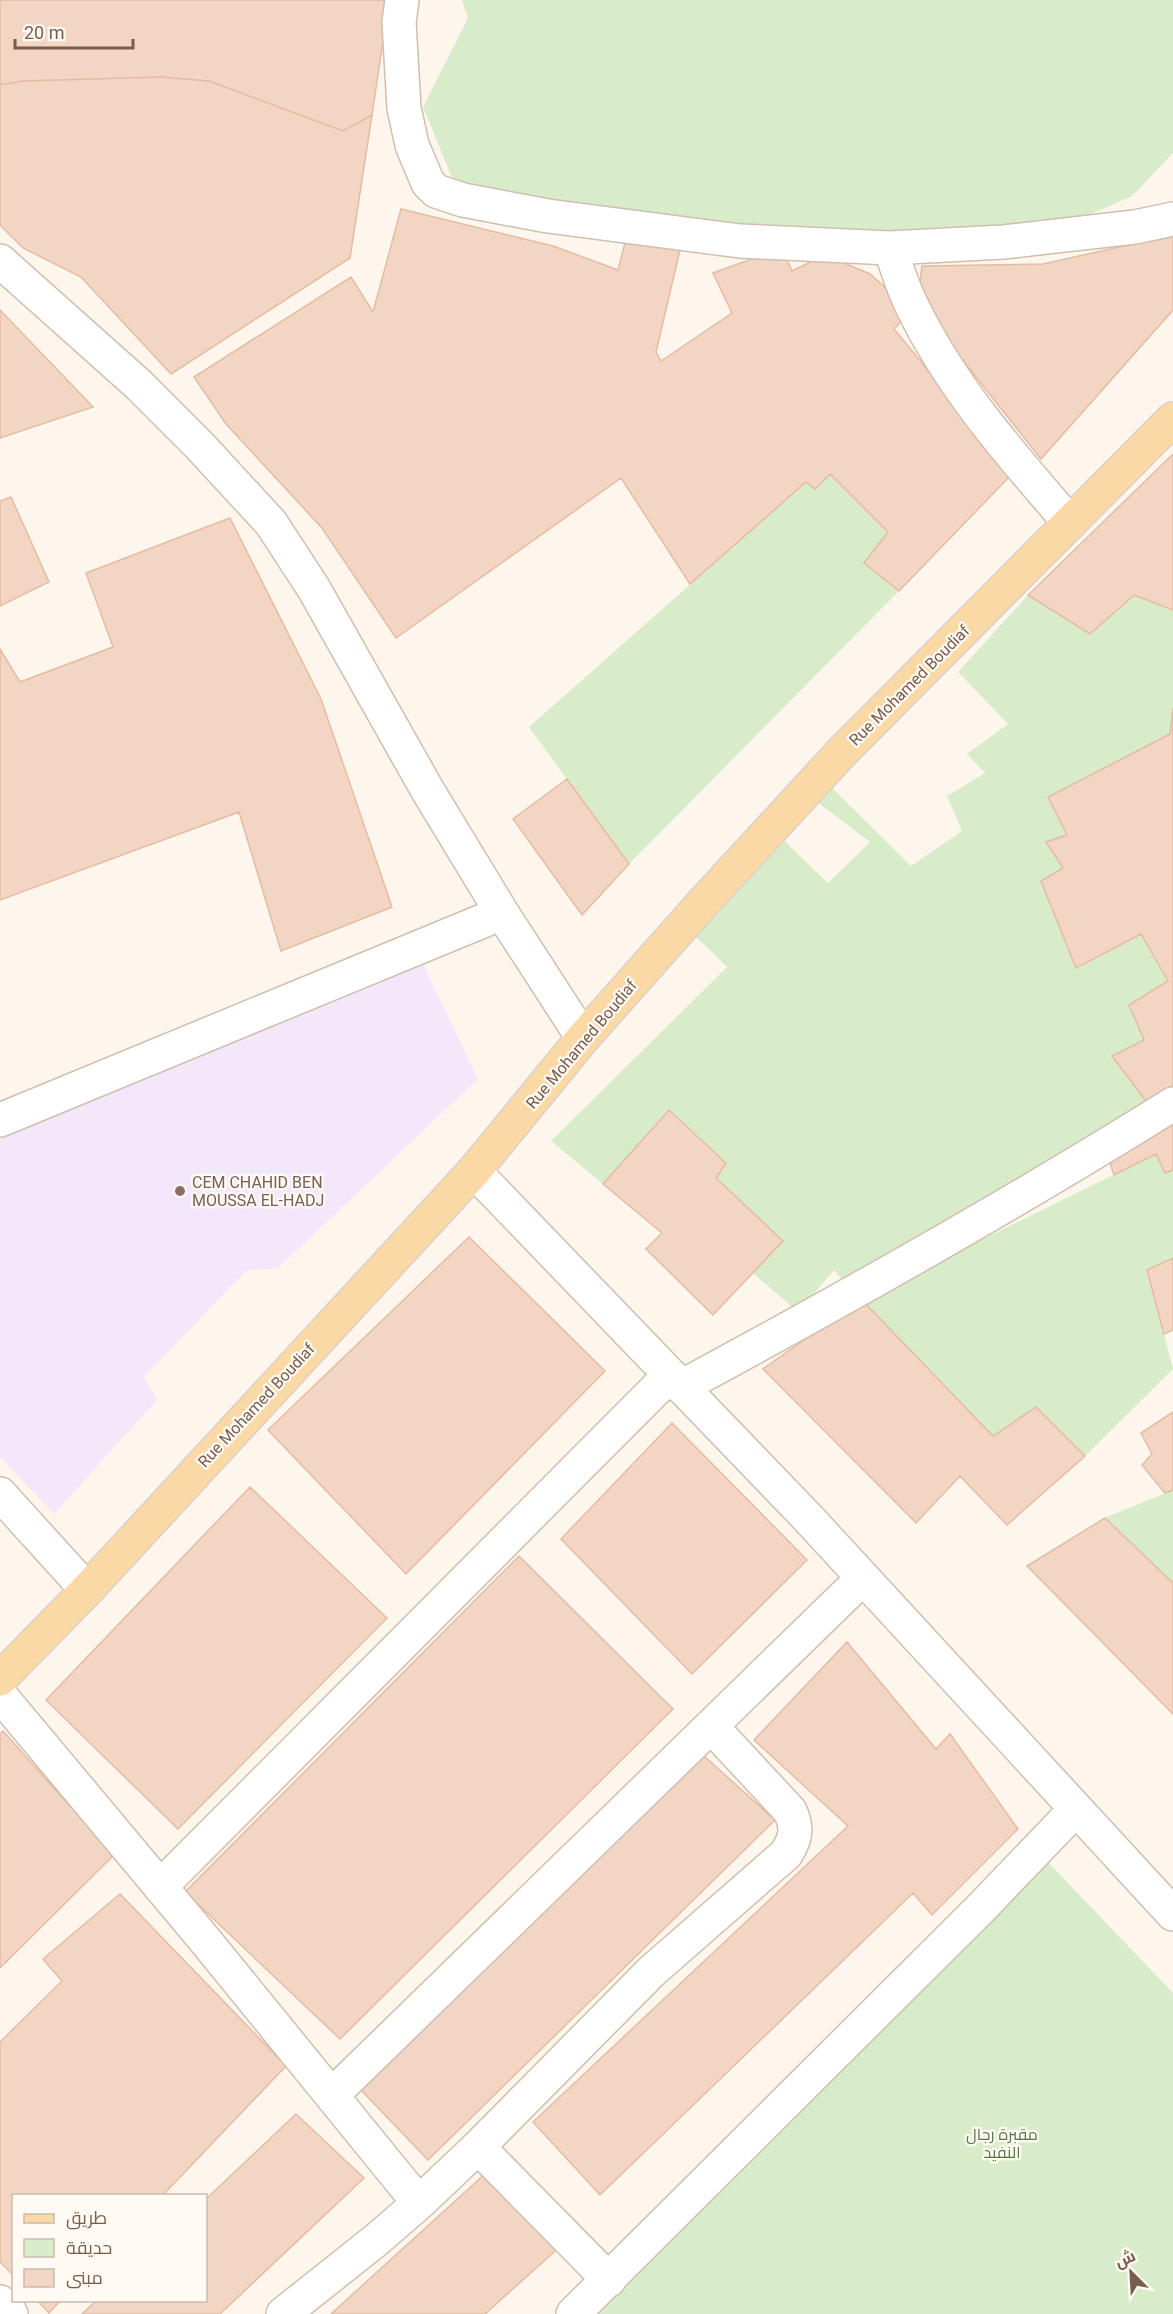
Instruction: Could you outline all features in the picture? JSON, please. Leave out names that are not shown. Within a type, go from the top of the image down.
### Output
[{"type":"main road","name":"Rue Mohamed Boudiaf","points":[[0,1679],[87,1590],[474,1171],[583,1038],[841,753],[1173,419]]},
{"type":"street","points":[[402,0],[399,22],[404,108],[412,145],[428,183],[436,190],[463,200],[548,216],[740,241],[890,248],[1003,242],[1135,227],[1173,219]]},
{"type":"street","points":[[890,248],[911,305],[956,381],[986,424],[1070,523]]},
{"type":"street","points":[[0,261],[139,385],[199,445],[271,523],[314,589],[428,791],[502,913],[583,1038]]},
{"type":"street","points":[[0,1120],[502,913]]},
{"type":"street","points":[[160,1887],[676,1381],[896,1269],[1173,1104]]},
{"type":"street","points":[[474,1171],[863,1578],[1173,1914]]},
{"type":"street","points":[[0,1494],[87,1590]]},
{"type":"street","points":[[332,2095],[863,1578]]},
{"type":"street","points":[[0,1695],[419,2203]]},
{"type":"street","points":[[283,2314],[419,2203],[652,1971],[786,1854],[794,1841],[796,1828],[790,1811],[711,1726]]},
{"type":"street","points":[[573,2314],[981,1908],[1076,1809]]},
{"type":"street","points":[[478,2146],[609,2280]]},
{"type":"street","points":[[0,2302],[11,2314]]},
{"type":"shaded area","name":"CEM CHAHID BEN MOUSSA EL-HADJ","points":[[411,939],[478,1079],[277,1269],[247,1270],[144,1377],[157,1400],[54,1514],[0,1457],[0,1113]]},
{"type":"green space","points":[[462,0],[1173,0],[1173,153],[1132,196],[1080,219],[910,240],[743,233],[455,185],[423,107],[468,18]]},
{"type":"green space","points":[[830,474],[888,532],[864,563],[899,591],[629,864],[529,727],[806,482],[816,489]]},
{"type":"green space","points":[[1028,595],[1089,634],[1134,595],[1173,610],[1173,708],[1170,734],[1080,780],[1067,835],[1047,842],[1063,868],[1041,881],[1076,967],[1141,934],[1168,981],[1129,1005],[1144,1040],[1112,1056],[1152,1109],[847,1285],[834,1270],[798,1312],[753,1273],[783,1241],[716,1178],[726,1163],[670,1110],[603,1184],[551,1141],[727,967],[686,927],[777,834],[828,883],[870,842],[813,799],[827,783],[911,866],[962,831],[947,796],[985,773],[967,754],[1008,724],[958,672]]},
{"type":"green space","points":[[1156,1154],[1165,1173],[1173,1170],[1173,1258],[1147,1270],[1173,1369],[1085,1456],[1036,1407],[993,1436],[861,1299]]},
{"type":"green space","points":[[1173,1490],[1173,1583],[1105,1518]]},
{"type":"green space","name":"مقبرة رجال النفيد","points":[[1045,1859],[1173,1993],[1173,2314],[589,2314]]},
{"type":"building","points":[[0,0],[389,0],[372,115],[343,131],[209,81],[161,77],[23,81],[0,85]]},
{"type":"building","points":[[161,77],[209,81],[343,131],[372,115],[350,258],[171,374],[81,277],[23,248],[0,225],[0,85],[23,81]]},
{"type":"building","points":[[401,209],[553,246],[618,270],[626,239],[680,250],[656,352],[661,361],[732,313],[713,273],[760,256],[785,255],[792,271],[825,255],[870,274],[911,311],[894,329],[1013,473],[899,591],[864,563],[888,532],[830,474],[815,489],[806,482],[690,584],[621,478],[396,638],[322,528],[226,424],[194,377],[351,277],[373,312]]},
{"type":"building","points":[[1173,235],[1173,310],[1041,459],[923,310],[918,299],[922,266],[1043,264]]},
{"type":"building","points":[[0,310],[93,407],[0,438]]},
{"type":"building","points":[[1173,454],[1173,610],[1134,595],[1090,634],[1028,595]]},
{"type":"building","points":[[11,497],[49,582],[0,606],[0,501]]},
{"type":"building","points":[[230,518],[321,699],[392,907],[281,951],[239,812],[0,900],[0,649],[20,682],[113,647],[86,573]]},
{"type":"building","points":[[1173,708],[1173,1096],[1152,1109],[1112,1056],[1144,1040],[1129,1005],[1168,981],[1141,934],[1076,968],[1041,881],[1063,868],[1046,842],[1067,835],[1048,797],[1170,734]]},
{"type":"building","points":[[567,779],[629,864],[582,915],[513,819]]},
{"type":"building","points":[[669,1110],[726,1163],[716,1178],[783,1241],[713,1315],[646,1249],[662,1233],[603,1184]]},
{"type":"building","points":[[1173,1113],[1173,1170],[1165,1173],[1156,1154],[1114,1175],[1107,1154]]},
{"type":"building","points":[[469,1237],[605,1371],[406,1574],[268,1430]]},
{"type":"building","points":[[1173,1258],[1173,1330],[1164,1334],[1147,1270]]},
{"type":"building","points":[[861,1299],[993,1436],[1036,1407],[1085,1456],[1007,1525],[960,1476],[916,1523],[763,1369]]},
{"type":"building","points":[[1173,1412],[1173,1490],[1165,1493],[1142,1465],[1152,1454],[1141,1433]]},
{"type":"building","points":[[672,1423],[807,1560],[692,1674],[561,1539]]},
{"type":"building","points":[[250,1487],[387,1618],[178,1829],[46,1700]]},
{"type":"building","points":[[1105,1518],[1173,1583],[1173,1714],[1027,1566]]},
{"type":"building","points":[[519,1556],[673,1709],[340,2039],[185,1892]]},
{"type":"building","points":[[847,1642],[936,1749],[950,1734],[1018,1829],[932,1915],[913,1893],[600,2195],[533,2122],[848,1826],[754,1740]]},
{"type":"building","points":[[3,1731],[114,1855],[0,1968],[0,1734]]},
{"type":"building","points":[[704,1756],[775,1820],[428,2160],[361,2090]]},
{"type":"building","points":[[120,1894],[286,2066],[164,2194],[12,2194],[12,2274],[0,2262],[0,2042],[62,1981],[43,1959]]},
{"type":"building","points":[[296,2114],[364,2178],[220,2314],[82,2314],[95,2302],[207,2302],[207,2198]]},
{"type":"building","points":[[487,2172],[564,2243],[485,2314],[331,2314]]},
{"type":"building","points":[[39,2302],[59,2302],[49,2313]]},
{"type":"place","name":"CEM CHAHID BEN MOUSSA EL-HADJ","points":[[180,1191]]}]
